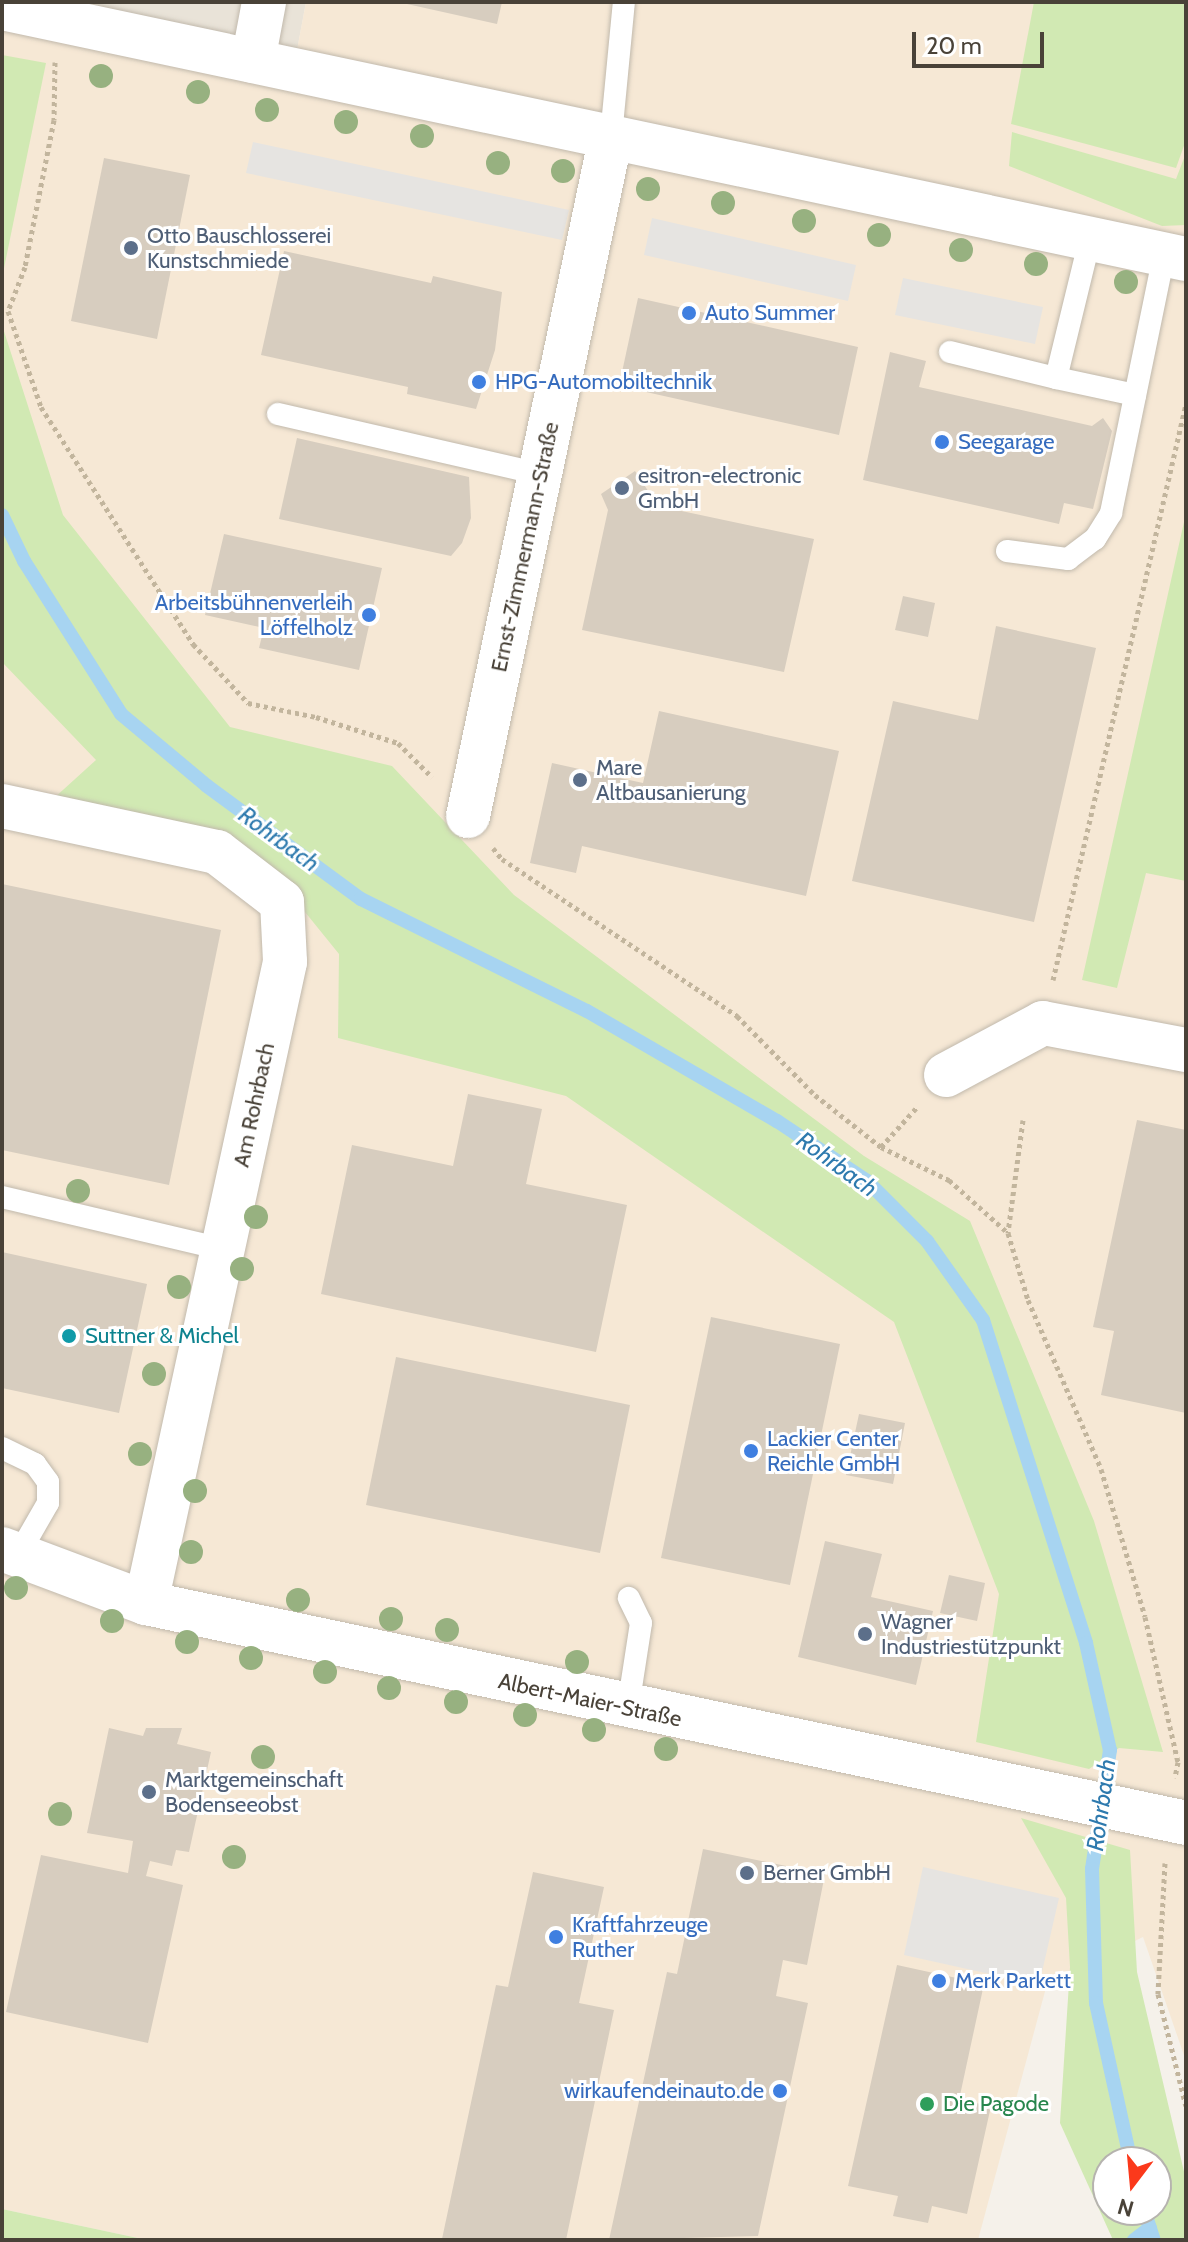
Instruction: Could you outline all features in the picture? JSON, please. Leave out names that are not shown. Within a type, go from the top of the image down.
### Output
[{"type":"street","points":[[253,61],[264,2]]},
{"type":"street","points":[[2,8],[1175,256]]},
{"type":"street","name":"Ernst-Zimmermann-Straße","points":[[468,816],[611,136]]},
{"type":"street","name":"Am Rohrbach","points":[[2,806],[217,852],[282,902],[285,962],[146,1603]]},
{"type":"street","points":[[946,1075],[1043,1023],[1186,1050]]},
{"type":"street","name":"Albert-Maier-Straße","points":[[10,1553],[146,1603],[1173,1820]]},
{"type":"lane","points":[[611,136],[624,2]]},
{"type":"lane","points":[[1056,378],[1090,239]]},
{"type":"lane","points":[[1007,551],[1068,559],[1095,539],[1111,513],[1135,395],[1175,256]]},
{"type":"lane","points":[[950,352],[1135,395]]},
{"type":"lane","points":[[278,414],[540,474]]},
{"type":"lane","points":[[2,1197],[222,1249]]},
{"type":"lane","points":[[2,1448],[35,1464],[48,1482],[48,1503],[10,1553]]},
{"type":"lane","points":[[628,1707],[641,1623],[629,1598]]},
{"type":"path","points":[[56,20],[54,120],[25,267],[8,311],[41,407],[193,644],[248,703],[316,717],[398,743],[468,816],[502,859],[737,1016],[815,1095],[881,1147],[949,1180],[1008,1233]]},
{"type":"path","points":[[1043,1023],[1186,404]]},
{"type":"path","points":[[881,1147],[946,1075]]},
{"type":"path","points":[[1023,1120],[1008,1233],[1033,1314],[1101,1469],[1145,1617],[1178,1762],[1158,1994],[1186,2106]]},
{"type":"shaded area","points":[[2,2],[306,2],[296,56]]},
{"type":"shaded area","points":[[306,2],[1186,2],[1186,2061],[1143,1937],[1047,1984],[978,2240],[147,2240],[2,2209],[2,22],[296,55]]},
{"type":"shaded area","points":[[253,142],[569,210],[562,240],[246,173]]},
{"type":"shaded area","points":[[652,218],[856,265],[848,301],[644,255]]},
{"type":"shaded area","points":[[903,278],[1043,307],[1035,344],[895,315]]},
{"type":"shaded area","points":[[923,1867],[1059,1898],[1039,1985],[904,1955]]},
{"type":"green space","points":[[1034,2],[1186,2],[1186,140],[1176,168],[1011,124]]},
{"type":"green space","points":[[2,55],[46,63],[2,278]]},
{"type":"green space","points":[[1012,132],[1176,179],[1186,153],[1186,225],[1162,226],[1009,166]]},
{"type":"green space","points":[[2,325],[63,515],[230,727],[392,766],[514,895],[864,1156],[970,1221],[1094,1521],[1163,1752],[1119,1748],[1089,1769],[976,1742],[999,1594],[894,1322],[566,1096],[338,1038],[339,954],[271,870],[53,799],[96,760],[2,662]]},
{"type":"green space","points":[[1186,513],[1186,881],[1146,873],[1117,988],[1082,980]]},
{"type":"green space","points":[[1021,1818],[1130,1850],[1137,1972],[1186,2180],[1186,2240],[1113,2240],[1107,2226],[1172,2226],[1172,2146],[1092,2146],[1092,2194],[1060,2123],[1070,1967],[1066,1898]]},
{"type":"green space","points":[[2,2209],[147,2240],[2,2240]]},
{"type":"building","points":[[398,2],[502,2],[497,24]]},
{"type":"building","name":"Otto Bauschlosserei Kunstschmiede","points":[[104,158],[190,175],[157,339],[71,321]]},
{"type":"building","points":[[284,251],[431,283],[433,276],[502,292],[495,350],[476,409],[407,394],[408,387],[261,355]]},
{"type":"building","points":[[638,298],[858,347],[839,435],[619,386]]},
{"type":"building","points":[[890,352],[926,361],[919,387],[1092,426],[1103,418],[1112,431],[1093,509],[1064,503],[1059,524],[863,480]]},
{"type":"building","points":[[297,438],[469,477],[471,518],[462,543],[451,556],[279,519]]},
{"type":"building","points":[[635,471],[658,506],[814,539],[784,672],[582,630],[608,510],[601,494]]},
{"type":"building","points":[[224,534],[382,568],[359,670],[259,648],[264,628],[205,615]]},
{"type":"building","points":[[903,596],[935,603],[928,637],[895,630]]},
{"type":"building","points":[[996,626],[1096,648],[1034,922],[852,881],[893,701],[978,720]]},
{"type":"building","points":[[659,711],[839,751],[806,896],[582,846],[576,873],[530,863],[552,763],[643,783]]},
{"type":"building","points":[[2,884],[221,930],[169,1185],[2,1150]]},
{"type":"building","points":[[468,1094],[542,1109],[526,1184],[627,1205],[596,1352],[321,1294],[352,1145],[453,1166]]},
{"type":"building","points":[[1137,1120],[1186,1130],[1186,1413],[1101,1395],[1114,1331],[1093,1327]]},
{"type":"building","name":"Suttner & Michel","points":[[2,1252],[147,1284],[119,1413],[2,1388]]},
{"type":"building","name":"Lackier Center Reichle GmbH","points":[[711,1317],[840,1344],[790,1585],[661,1558]]},
{"type":"building","points":[[396,1357],[630,1405],[600,1553],[366,1505]]},
{"type":"building","points":[[859,1414],[905,1423],[893,1484],[846,1475]]},
{"type":"building","name":"Wagner Industriestützpunkt","points":[[825,1541],[882,1554],[871,1597],[933,1611],[916,1685],[798,1657]]},
{"type":"building","points":[[949,1575],[985,1583],[977,1621],[940,1613]]},
{"type":"building","points":[[109,1728],[143,1736],[146,1728],[182,1728],[177,1744],[211,1752],[189,1852],[176,1850],[172,1866],[150,1861],[146,1876],[183,1885],[148,2043],[6,2012],[41,1855],[128,1873],[133,1841],[87,1833]]},
{"type":"building","points":[[703,1849],[825,1874],[807,1965],[783,1960],[776,1996],[808,2003],[758,2236],[609,2240],[667,1972],[677,1974]]},
{"type":"building","points":[[533,1872],[604,1887],[579,2003],[614,2010],[566,2240],[442,2239],[496,1985],[508,1987]]},
{"type":"building","points":[[897,1965],[984,1984],[959,2100],[991,2106],[967,2214],[932,2206],[928,2223],[893,2216],[898,2196],[848,2186]]},
{"type":"waterway","name":"Rohrbach","points":[[2,515],[24,561],[121,714],[207,786],[361,899],[587,1011],[777,1121],[867,1181],[927,1241],[983,1320],[1086,1643],[1110,1750],[1092,1869],[1096,2003],[1127,2146]]},
{"type":"waterway","name":"Rohrbach","points":[[1149,2226],[1154,2240]]},
{"type":"waterway","points":[[1134,2240],[1150,2228]]},
{"type":"place","name":"Otto Bauschlosserei Kunstschmiede","points":[[131,248]]},
{"type":"place","name":"Auto Summer","points":[[689,313]]},
{"type":"place","name":"HPG-Automobiltechnik","points":[[479,382]]},
{"type":"place","name":"Seegarage","points":[[942,442]]},
{"type":"place","name":"esitron-electronic GmbH","points":[[622,488]]},
{"type":"place","name":"Arbeitsbühnenverleih Löffelholz","points":[[369,615]]},
{"type":"place","name":"Mare Altbausanierung","points":[[580,780]]},
{"type":"place","name":"Suttner & Michel","points":[[69,1336]]},
{"type":"place","name":"Lackier Center Reichle GmbH","points":[[751,1451]]},
{"type":"place","name":"Wagner Industriestützpunkt","points":[[865,1634]]},
{"type":"place","name":"Marktgemeinschaft Bodenseeobst","points":[[149,1792]]},
{"type":"place","name":"Berner GmbH","points":[[747,1873]]},
{"type":"place","name":"Kraftfahrzeuge Ruther","points":[[556,1937]]},
{"type":"place","name":"Merk Parkett","points":[[939,1981]]},
{"type":"place","name":"wirkaufendeinauto.de","points":[[780,2091]]},
{"type":"place","name":"Die Pagode","points":[[927,2104]]}]
